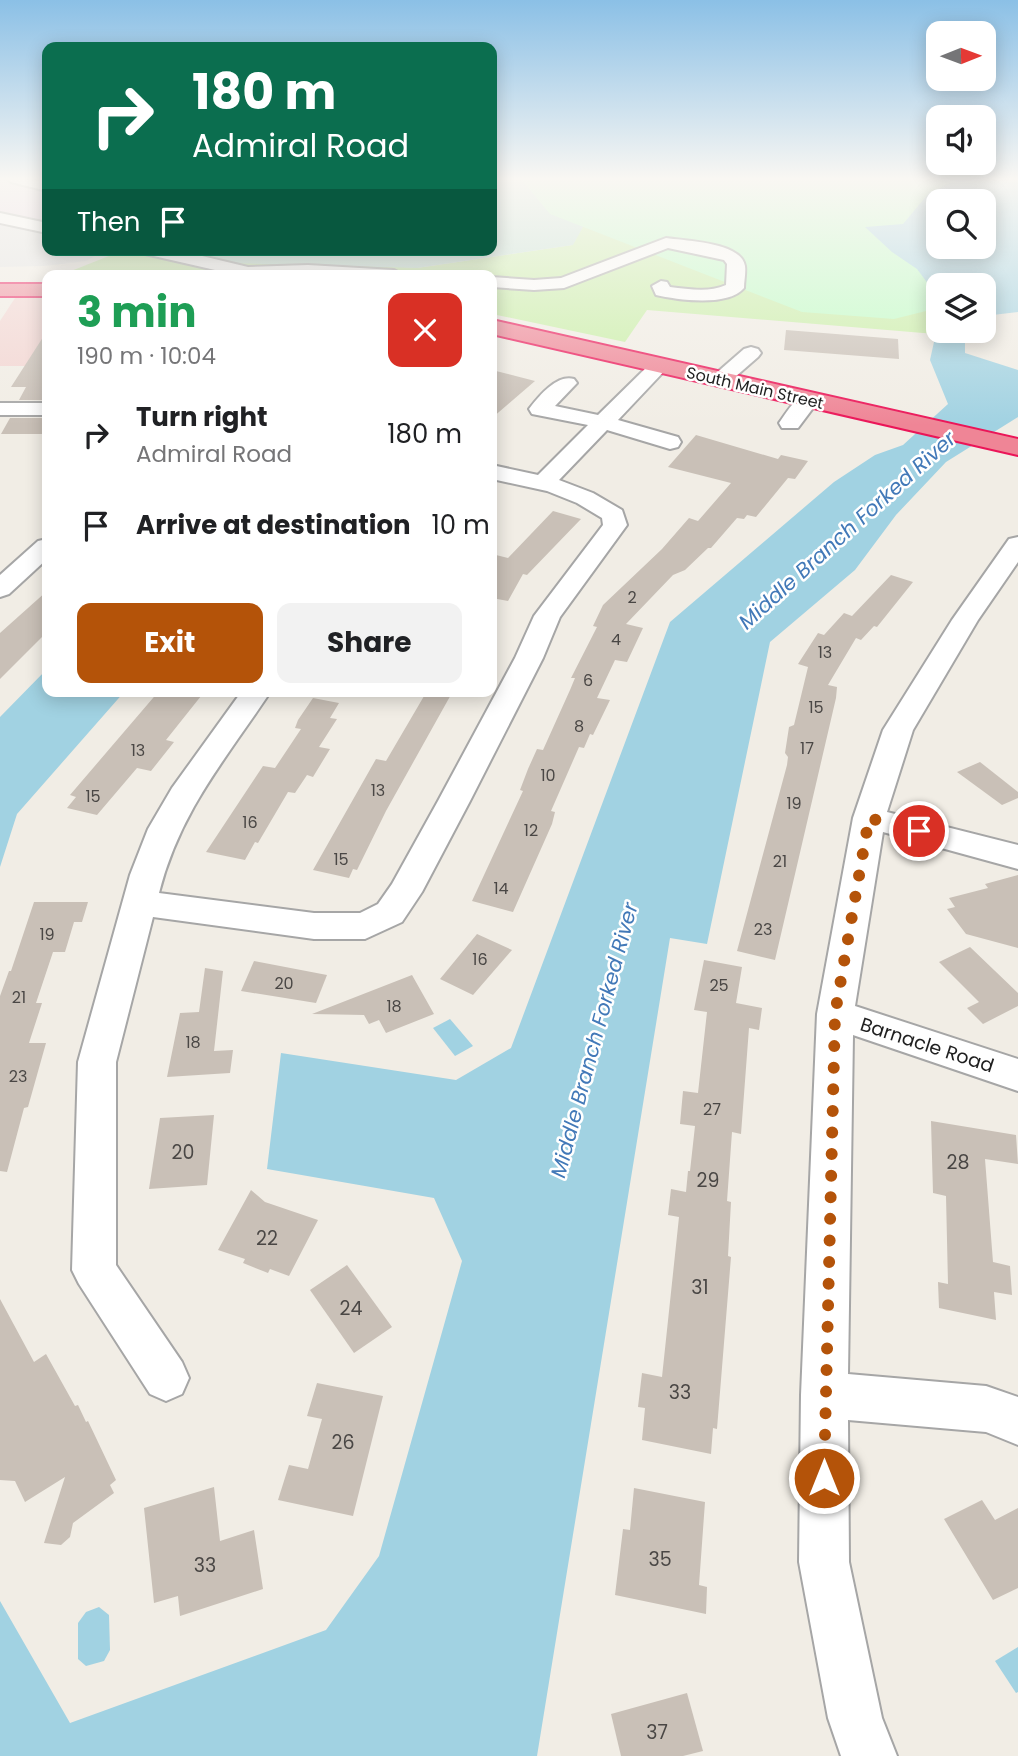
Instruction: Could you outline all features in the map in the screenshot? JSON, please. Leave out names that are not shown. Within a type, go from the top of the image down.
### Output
[{"type":"highway","points":[[0,290],[42,290]]},
{"type":"highway","name":"South Main Street","points":[[497,328],[1016,447]]},
{"type":"street","points":[[198,261],[237,270]]},
{"type":"street","points":[[497,282],[542,285],[564,283],[620,261]]},
{"type":"street","points":[[661,286],[662,291],[690,295],[727,292],[735,288],[734,261]]},
{"type":"street","points":[[720,380],[751,353]]},
{"type":"street","points":[[545,481],[659,366]]},
{"type":"street","points":[[567,383],[540,408],[602,422],[670,442]]},
{"type":"street","points":[[790,423],[808,400]]},
{"type":"street","points":[[0,409],[42,409]]},
{"type":"street","points":[[140,903],[314,926],[365,926],[390,913],[405,892],[454,801],[547,617],[615,524],[614,515],[593,500],[545,481],[497,473]]},
{"type":"street","points":[[869,1756],[855,1717],[824,1562],[824,1395],[835,1014],[869,818],[898,730],[965,620],[1018,544]]},
{"type":"street","points":[[0,589],[42,551]]},
{"type":"street","points":[[166,1378],[94,1270],[97,1062],[140,903],[164,829],[187,789],[253,697]]},
{"type":"street","points":[[869,818],[1018,857]]},
{"type":"street","name":"Barnacle Road","points":[[835,1014],[1018,1075]]},
{"type":"street","points":[[824,1395],[986,1409],[1018,1421]]},
{"type":"shaded area","points":[[0,261],[86,261],[44,266],[0,267]]},
{"type":"shaded area","points":[[17,295],[42,295],[42,366],[0,366],[0,321]]},
{"type":"green space","points":[[96,261],[321,261],[417,268],[465,261],[771,261],[926,299],[926,333],[647,310],[625,342],[497,315],[497,270],[74,270]]},
{"type":"green space","points":[[216,261],[465,261],[417,268]]},
{"type":"green space","points":[[671,261],[992,261],[987,273],[926,273],[926,311],[894,319],[802,312]]},
{"type":"water","points":[[905,261],[1018,261],[1018,312],[996,315],[996,273],[926,273],[926,281],[917,269]]},
{"type":"water","name":"Middle Branch Forked River","points":[[934,343],[965,343],[965,353],[1018,370],[1018,417],[946,462],[896,515],[855,570],[770,642],[707,944],[670,938],[537,1756],[0,1756],[0,1601],[70,1723],[326,1630],[379,1556],[462,1261],[434,1198],[267,1169],[281,1053],[456,1080],[511,1048],[670,622],[834,482],[875,455],[903,445],[948,404],[930,360]]},
{"type":"water","points":[[42,674],[42,697],[120,697],[17,814],[0,867],[0,717]]},
{"type":"water","points":[[450,1019],[473,1046],[455,1056],[433,1028]]},
{"type":"water","points":[[99,1607],[109,1615],[110,1650],[104,1661],[86,1666],[78,1659],[78,1623],[86,1612]]},
{"type":"water","points":[[1018,1647],[1018,1692],[1016,1693],[995,1661]]},
{"type":"building","points":[[786,330],[898,339],[899,359],[784,350]]},
{"type":"building","points":[[42,339],[42,400],[19,400],[26,387],[11,387]]},
{"type":"building","points":[[497,371],[535,381],[497,414]]},
{"type":"building","points":[[10,418],[42,418],[42,434],[1,434]]},
{"type":"building","points":[[696,435],[778,459],[781,455],[808,461],[795,479],[788,478],[756,517],[747,515],[744,519],[737,518],[711,548],[685,570],[673,575],[626,624],[643,628],[627,662],[615,660],[597,698],[610,700],[593,735],[590,734],[584,748],[579,747],[551,811],[555,812],[552,824],[513,912],[472,901],[523,791],[520,790],[537,749],[543,750],[570,690],[575,678],[571,678],[597,627],[593,626],[603,605],[662,549],[689,518],[698,521],[731,483],[668,467]]},
{"type":"building","points":[[553,511],[581,519],[527,575],[523,574],[508,601],[497,599],[497,555],[508,558]]},
{"type":"building","points":[[891,575],[913,582],[877,627],[874,626],[861,640],[856,638],[828,685],[837,687],[836,698],[775,960],[737,951],[787,765],[788,757],[785,753],[789,727],[794,725],[808,667],[798,664],[818,633],[824,635],[844,613],[852,616]]},
{"type":"building","points":[[42,595],[42,637],[0,679],[0,633]]},
{"type":"building","points":[[154,697],[200,697],[166,740],[174,742],[151,771],[137,768],[97,815],[67,808],[76,797],[70,795]]},
{"type":"building","points":[[423,697],[450,697],[386,811],[357,870],[353,869],[349,878],[313,870],[376,759],[386,761]]},
{"type":"building","points":[[313,698],[339,703],[330,718],[337,719],[319,747],[330,749],[313,777],[307,775],[295,793],[288,792],[245,860],[206,852],[263,766],[275,768],[301,729],[295,728]]},
{"type":"building","points":[[980,762],[1018,792],[1018,798],[1002,805],[957,772]]},
{"type":"building","points":[[1018,875],[1018,948],[966,934],[947,909],[955,907],[949,898],[988,888],[985,884]]},
{"type":"building","points":[[34,902],[88,902],[82,922],[74,922],[65,952],[53,952],[36,1003],[42,1003],[29,1043],[46,1043],[28,1107],[24,1108],[7,1172],[0,1171],[0,996]]},
{"type":"building","points":[[477,934],[512,950],[473,995],[440,979]]},
{"type":"building","points":[[970,947],[1018,993],[1018,1006],[983,1024],[967,1008],[979,1002],[939,962]]},
{"type":"building","points":[[704,960],[742,967],[736,1003],[762,1008],[759,1030],[749,1028],[741,1134],[732,1132],[727,1201],[731,1202],[728,1256],[731,1257],[717,1429],[713,1428],[711,1454],[642,1440],[645,1408],[638,1407],[642,1373],[662,1377],[679,1217],[668,1215],[671,1189],[686,1192],[690,1171],[695,1126],[680,1124],[683,1091],[698,1093],[707,1012],[694,1010]]},
{"type":"building","points":[[254,961],[327,975],[316,1003],[241,991]]},
{"type":"building","points":[[205,968],[223,971],[214,1051],[233,1050],[230,1073],[167,1077],[180,1013],[199,1012]]},
{"type":"building","points":[[412,975],[434,1014],[386,1033],[379,1020],[369,1024],[364,1015],[312,1014]]},
{"type":"building","points":[[214,1115],[207,1185],[149,1189],[160,1118]]},
{"type":"building","points":[[931,1121],[1016,1135],[1018,1164],[985,1159],[993,1262],[1010,1266],[1012,1295],[994,1292],[996,1320],[939,1308],[938,1282],[948,1284],[946,1196],[933,1193]]},
{"type":"building","points":[[251,1190],[265,1202],[318,1220],[289,1276],[270,1269],[268,1273],[243,1263],[245,1259],[218,1250]]},
{"type":"building","points":[[347,1265],[392,1327],[354,1353],[310,1290]]},
{"type":"building","points":[[0,1299],[34,1362],[46,1354],[75,1406],[78,1405],[86,1422],[88,1421],[116,1480],[110,1485],[114,1493],[73,1523],[70,1537],[61,1545],[44,1543],[65,1477],[25,1502],[15,1481],[0,1480]]},
{"type":"building","points":[[317,1383],[383,1396],[353,1516],[278,1500],[289,1465],[308,1469],[322,1419],[307,1416]]},
{"type":"building","points":[[214,1487],[220,1541],[254,1530],[263,1589],[180,1616],[178,1596],[154,1603],[144,1508]]},
{"type":"building","points":[[634,1488],[705,1502],[699,1585],[707,1587],[706,1614],[615,1595],[623,1529],[630,1530]]},
{"type":"building","points":[[982,1500],[995,1520],[1018,1508],[1018,1588],[993,1600],[944,1519]]},
{"type":"building","points":[[687,1693],[703,1751],[683,1756],[621,1756],[611,1714]]},
{"type":"route","points":[[824,1478],[835,1014],[869,818],[919,831]]}]
